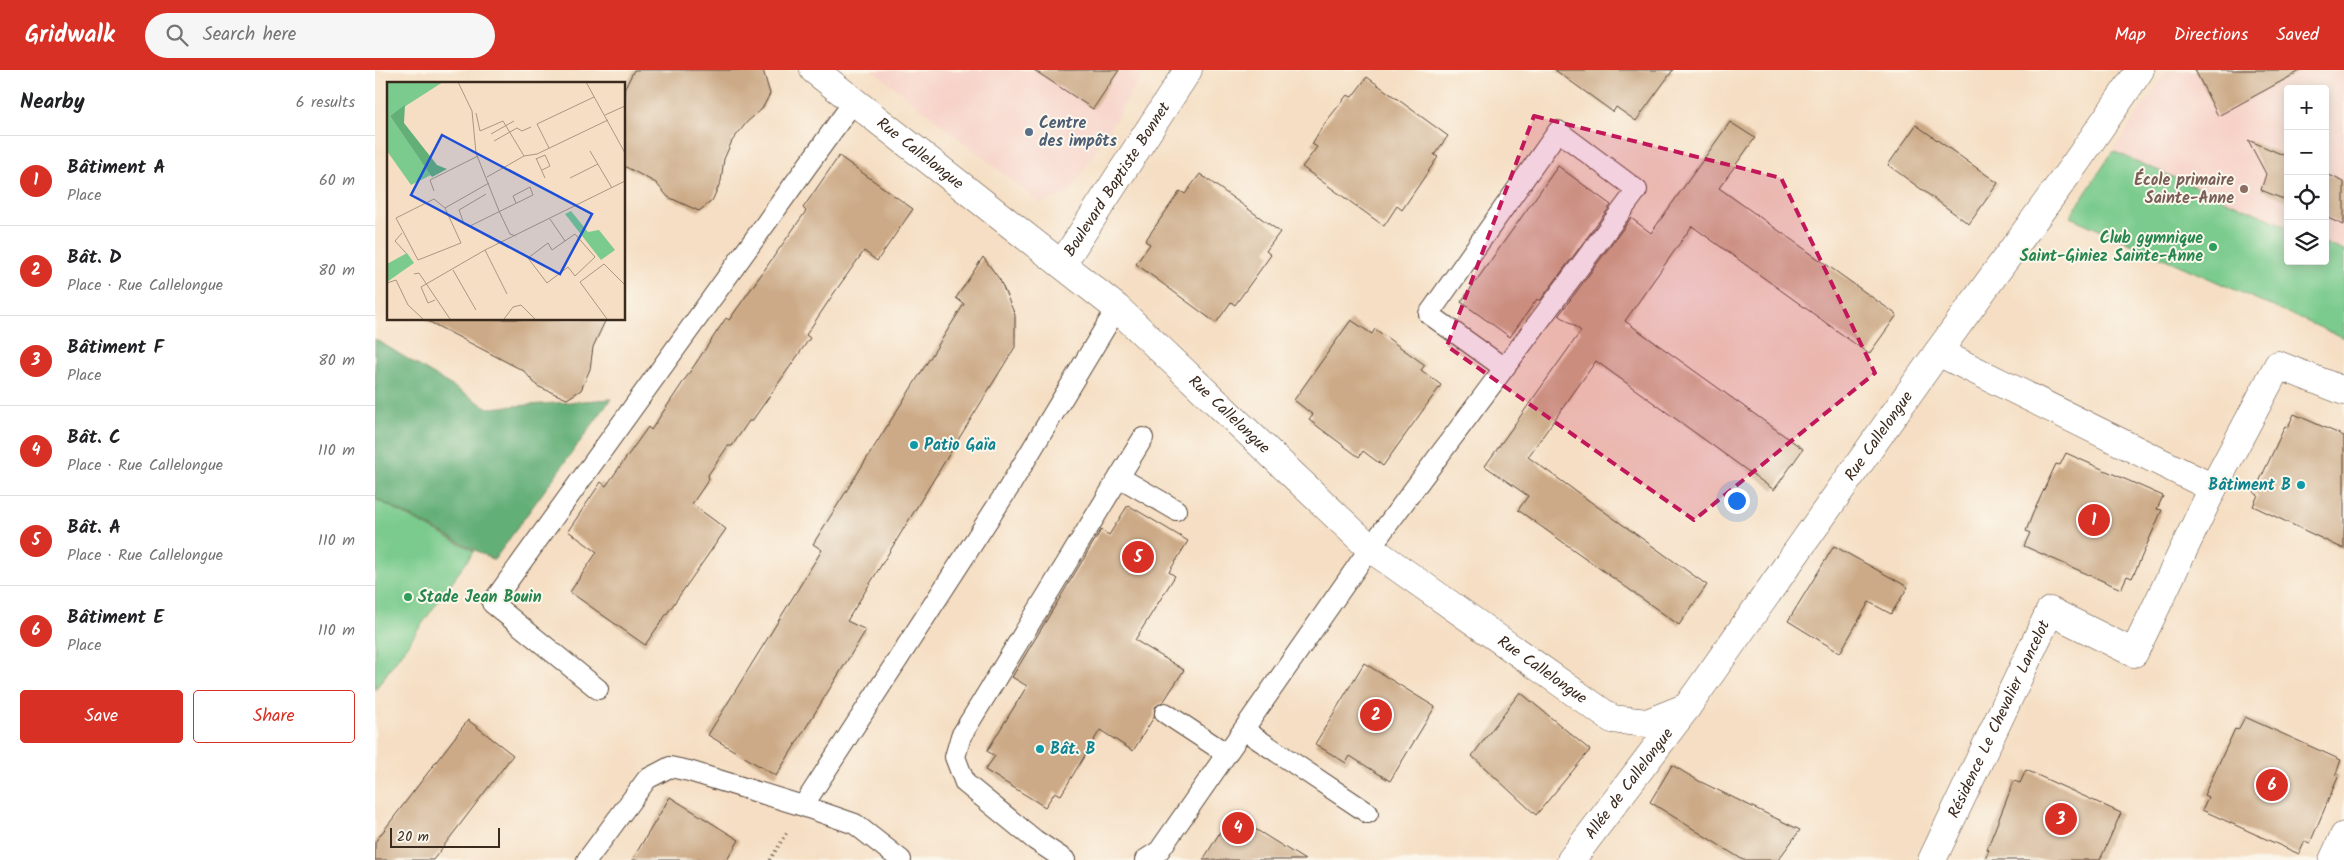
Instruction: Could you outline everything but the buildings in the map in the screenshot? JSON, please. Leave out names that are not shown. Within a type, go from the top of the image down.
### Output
[{"type":"street","name":"Rue Callelongue","points":[[814,70],[1117,308],[1370,548],[1612,719],[1647,723],[1687,707],[1938,352],[2077,160],[2139,70]]},
{"type":"street","name":"Boulevard Baptiste Bonnet","points":[[1062,264],[1188,70]]},
{"type":"street","points":[[1938,352],[2213,488]]},
{"type":"street","name":"Résidence Le Chevalier Lancelot","points":[[1932,860],[2050,611],[2134,653],[2213,488],[2278,365],[2344,391]]},
{"type":"street","name":"Allée de Callelongue","points":[[1571,860],[1687,707]]},
{"type":"street","points":[[2333,860],[2344,836]]},
{"type":"lane","points":[[598,689],[492,602],[854,101]]},
{"type":"lane","points":[[1145,860],[1159,851],[1370,548],[1637,190],[1558,131],[1429,314],[1504,368]]},
{"type":"lane","points":[[803,806],[1008,489],[1117,308]]},
{"type":"lane","points":[[1065,860],[1035,840],[965,782],[955,757],[961,736],[1143,438]]},
{"type":"lane","points":[[1119,477],[1176,510]]},
{"type":"lane","points":[[1165,713],[1227,754]]},
{"type":"lane","points":[[1244,730],[1368,813]]},
{"type":"lane","points":[[587,860],[647,779],[670,767],[689,771],[803,806],[855,824],[901,860]]},
{"type":"highlighted area","points":[[1534,116],[1781,178],[1875,373],[1694,520],[1447,346]]},
{"type":"shaded area","name":"Centre des impôts","points":[[873,70],[1146,70],[1068,195],[1040,203]]},
{"type":"shaded area","name":"École primaire Sainte-Anne","points":[[2167,70],[2344,70],[2344,251],[2329,245],[2329,85],[2284,85],[2284,225],[2113,151]]},
{"type":"green space","name":"Club gymnique Saint-Giniez Sainte-Anne","points":[[2113,151],[2284,225],[2284,265],[2329,265],[2329,245],[2344,251],[2344,338],[2070,217]]},
{"type":"green space","points":[[375,339],[488,408],[611,399],[494,560],[375,498]]},
{"type":"green space","name":"Stade Jean Bouin","points":[[375,499],[474,551],[375,690]]},
{"type":"place","name":"Centre des impôts","points":[[1029,132]]},
{"type":"place","name":"École primaire Sainte-Anne","points":[[2244,189]]},
{"type":"place","name":"Club gymnique Saint-Giniez Sainte-Anne","points":[[2213,247]]},
{"type":"place","name":"Patio Gaïa","points":[[914,445]]},
{"type":"place","name":"Bâtiment B","points":[[2301,485]]},
{"type":"place","name":"Bâtiment A","points":[[2094,520]]},
{"type":"place","name":"Bât. A","points":[[1138,557]]},
{"type":"place","name":"Stade Jean Bouin","points":[[408,597]]},
{"type":"place","name":"Bât. D","points":[[1376,715]]},
{"type":"place","name":"Bât. B","points":[[1040,749]]},
{"type":"place","name":"Bâtiment E","points":[[2272,785]]},
{"type":"place","name":"Bâtiment F","points":[[2061,819]]},
{"type":"place","name":"Bât. C","points":[[1238,828]]}]
